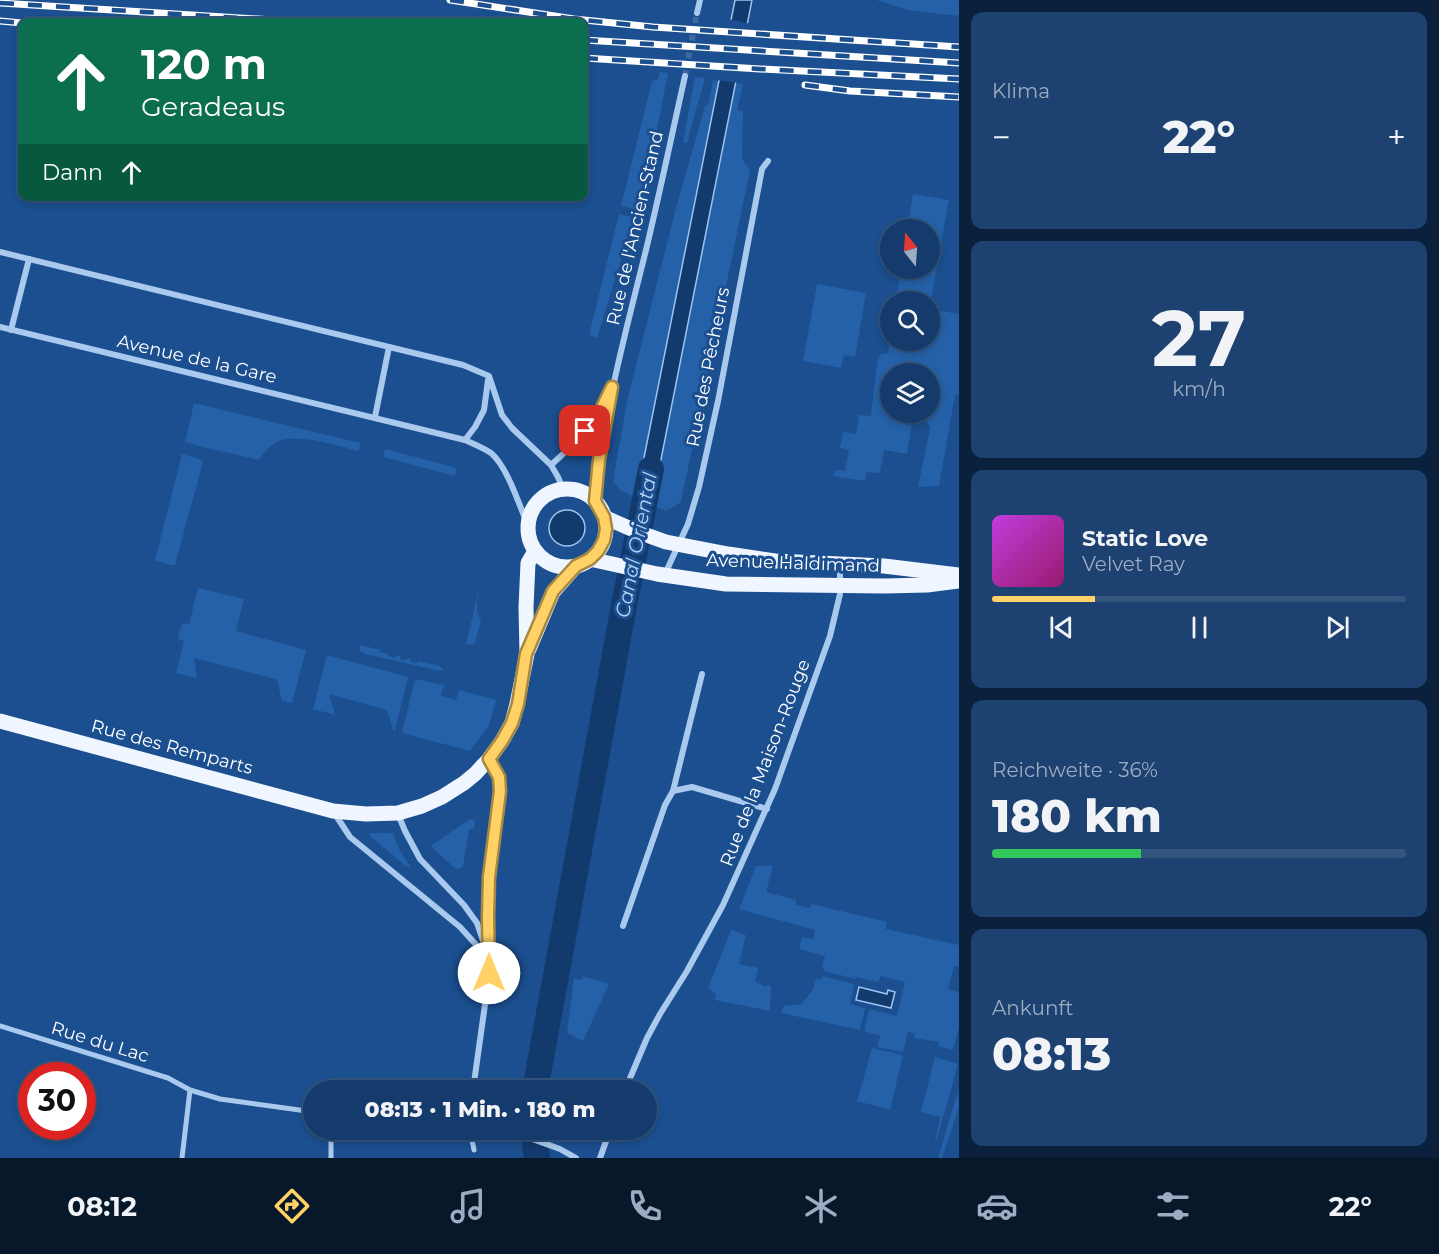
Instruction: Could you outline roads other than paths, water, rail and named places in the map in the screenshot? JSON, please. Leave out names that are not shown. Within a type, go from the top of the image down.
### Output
[{"type":"main road","points":[[526,654],[553,591],[576,566],[590,559],[598,551],[604,540],[606,529],[604,517],[595,501],[586,494],[563,489],[553,492],[535,505],[528,526],[535,551],[546,561],[561,566],[576,566]]},
{"type":"main road","name":"Avenue Haldimand","points":[[604,517],[638,532],[672,543],[775,561],[884,566],[959,575]]},
{"type":"main road","points":[[526,654],[528,563],[535,551]]},
{"type":"main road","name":"Avenue Haldimand","points":[[590,559],[612,565],[726,584],[927,585],[959,581]]},
{"type":"main road","name":"Rue des Remparts","points":[[0,721],[333,811],[366,814],[398,813],[442,797],[475,774],[489,759],[512,723],[518,704],[526,654]]},
{"type":"street","points":[[697,13],[700,0]]},
{"type":"street","name":"Rue de l'Ancien-Stand","points":[[595,501],[599,460],[612,387],[685,76]]},
{"type":"street","name":"Rue des Pêcheurs","points":[[661,574],[672,543],[688,524],[699,487],[718,401],[762,169],[768,161]]},
{"type":"street","points":[[0,252],[464,365],[489,376],[502,415],[512,428],[551,465],[563,489]]},
{"type":"street","points":[[11,330],[29,259]]},
{"type":"street","name":"Avenue de la Gare","points":[[0,327],[465,440],[496,458],[507,476],[528,526]]},
{"type":"street","points":[[375,417],[389,347]]},
{"type":"street","points":[[465,440],[484,410],[489,376]]},
{"type":"street","name":"Rue de l'Ancien-Stand","points":[[551,465],[597,418],[612,387]]},
{"type":"street","name":"Rue de la Maison-Rouge","points":[[629,1080],[660,1014],[704,943],[766,809],[830,636],[840,594],[840,565]]},
{"type":"street","points":[[622,926],[665,805],[673,791],[702,674]]},
{"type":"street","points":[[474,1080],[488,983],[489,877],[500,791],[499,777],[489,759]]},
{"type":"street","points":[[673,791],[692,787],[766,809]]},
{"type":"street","points":[[333,811],[350,837],[460,927],[489,958]]},
{"type":"street","points":[[398,813],[420,860],[464,905],[477,923],[489,958]]},
{"type":"street","name":"Rue du Lac","points":[[0,1026],[168,1078],[190,1090],[220,1099],[303,1110]]},
{"type":"street","points":[[182,1158],[190,1090]]},
{"type":"street","points":[[331,1140],[331,1158]]},
{"type":"street","points":[[472,1140],[474,1150]]},
{"type":"street","points":[[536,1140],[576,1158]]},
{"type":"street","points":[[600,1158],[606,1140]]},
{"type":"waterway","name":"Canal Oriental","points":[[537,1080],[651,469]]},
{"type":"waterway","name":"Canal Oriental","points":[[534,1140],[537,1158]]},
{"type":"tunnel","points":[[685,76],[697,13]]},
{"type":"railway","points":[[450,0],[567,18]]},
{"type":"railway","points":[[0,3],[241,18]]},
{"type":"railway","points":[[588,20],[653,27],[959,47]]},
{"type":"railway","points":[[0,21],[18,23]]},
{"type":"railway","points":[[588,40],[959,63]]},
{"type":"railway","points":[[588,58],[959,79]]},
{"type":"railway","points":[[805,85],[850,91],[959,97]]}]
